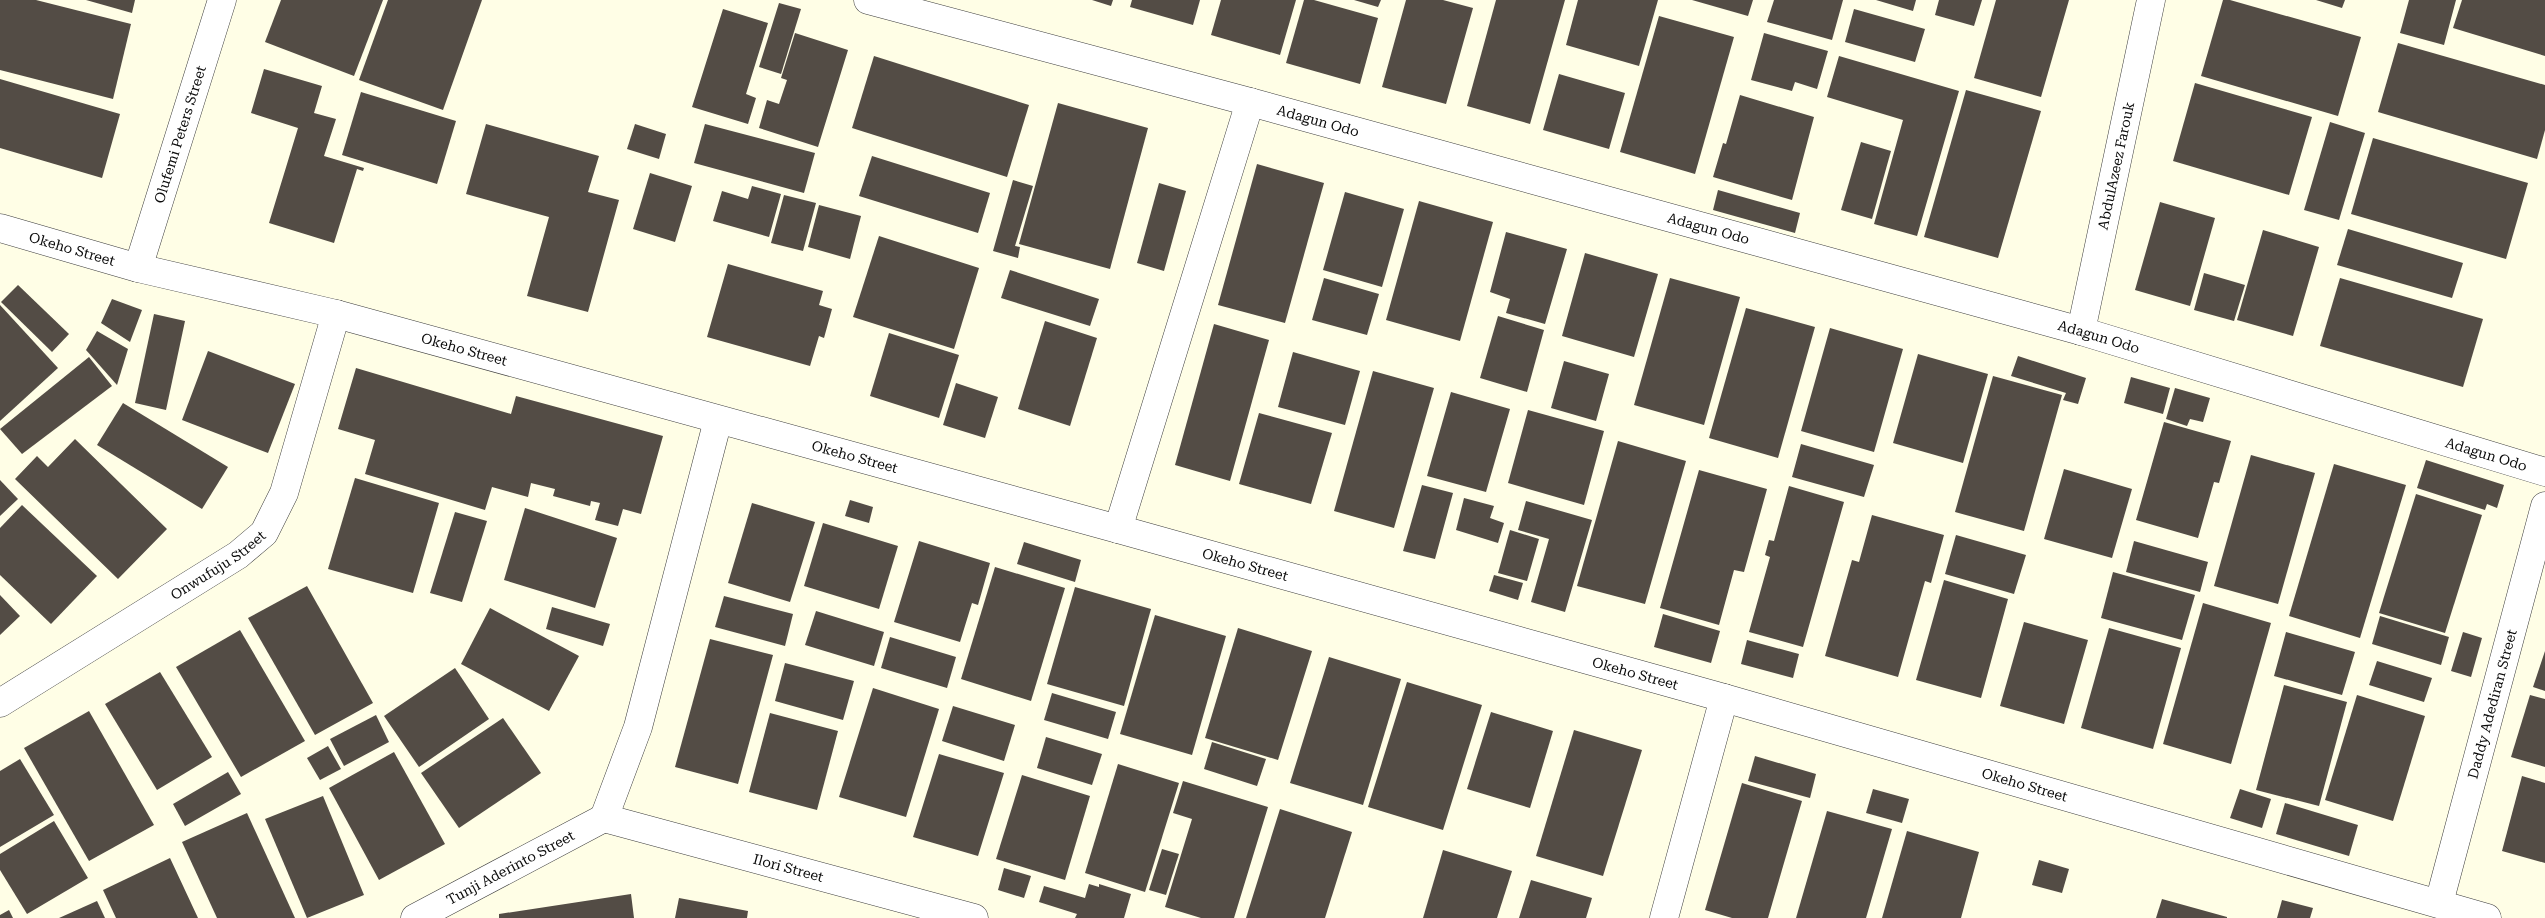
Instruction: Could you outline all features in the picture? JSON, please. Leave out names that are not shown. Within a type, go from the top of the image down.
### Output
[{"type":"street","name":"Olufemi Peters Street","points":[[138,268],[222,0]]},
{"type":"street","name":"Adagun Odo","points":[[868,0],[1250,102],[2081,331],[2545,472]]},
{"type":"street","name":"AbdulAzeez Farouk","points":[[2081,331],[2151,0]]},
{"type":"street","points":[[1118,529],[1250,102]]},
{"type":"street","name":"Okeho Street","points":[[0,228],[138,268],[336,314],[1118,529],[1724,698],[2487,918]]},
{"type":"street","name":"Onwufuju Street","points":[[0,703],[238,556],[264,533],[284,493],[336,314]]},
{"type":"street","points":[[604,818],[638,728],[718,420]]},
{"type":"street","name":"Daddy Adediran Street","points":[[2439,903],[2545,506]]},
{"type":"street","points":[[1664,918],[1724,698]]},
{"type":"street","name":"Tunji Aderinto Street","points":[[415,918],[604,818]]},
{"type":"street","name":"Ilori Street","points":[[604,818],[974,918]]},
{"type":"building","points":[[0,0],[36,0],[131,24],[113,99],[0,70]]},
{"type":"building","points":[[86,0],[135,0],[132,13]]},
{"type":"building","points":[[281,0],[383,0],[354,76],[265,42]]},
{"type":"building","points":[[388,0],[482,0],[443,110],[359,80]]},
{"type":"building","points":[[1092,0],[1113,0],[1111,6]]},
{"type":"building","points":[[1132,0],[1200,0],[1193,25],[1130,7]]},
{"type":"building","points":[[1221,0],[1296,0],[1280,55],[1211,35]]},
{"type":"building","points":[[1304,0],[1314,0],[1378,18],[1360,84],[1286,63]]},
{"type":"building","points":[[1354,0],[1381,0],[1378,7]]},
{"type":"building","points":[[1406,0],[1443,0],[1473,8],[1446,104],[1382,87]]},
{"type":"building","points":[[1496,0],[1565,0],[1530,124],[1467,106]]},
{"type":"building","points":[[1578,0],[1658,0],[1639,66],[1566,45]]},
{"type":"building","points":[[1692,0],[1753,0],[1748,16]]},
{"type":"building","points":[[1774,0],[1843,0],[1832,40],[1767,22]]},
{"type":"building","points":[[1876,0],[1916,0],[1913,11]]},
{"type":"building","points":[[1939,0],[1982,0],[1974,26],[1935,15]]},
{"type":"building","points":[[1996,0],[2069,0],[2041,97],[1974,78]]},
{"type":"building","points":[[2223,0],[2230,0],[2361,37],[2338,116],[2201,76]]},
{"type":"building","points":[[2316,0],[2345,0],[2342,8]]},
{"type":"building","points":[[2409,0],[2456,0],[2444,45],[2400,33]]},
{"type":"building","points":[[2462,0],[2545,0],[2545,56],[2453,28]]},
{"type":"building","points":[[779,3],[801,9],[781,74],[759,67]]},
{"type":"building","points":[[723,9],[768,23],[746,94],[756,98],[748,124],[692,107]]},
{"type":"building","points":[[1854,9],[1925,29],[1915,62],[1845,42]]},
{"type":"building","points":[[1659,16],[1734,37],[1695,174],[1620,152]]},
{"type":"building","points":[[795,33],[848,50],[818,147],[759,128],[767,100],[779,104],[787,80],[781,78]]},
{"type":"building","points":[[1764,33],[1828,51],[1817,89],[1795,82],[1792,91],[1751,80]]},
{"type":"building","points":[[2398,43],[2545,85],[2545,130],[2537,159],[2378,112]]},
{"type":"building","points":[[874,56],[1029,105],[1007,177],[852,128]]},
{"type":"building","points":[[1839,56],[1959,91],[1917,236],[1874,224],[1903,120],[1827,97]]},
{"type":"building","points":[[264,69],[322,86],[314,113],[336,119],[324,156],[364,168],[363,171],[357,169],[334,243],[269,223],[298,128],[251,113]]},
{"type":"building","points":[[1559,74],[1625,93],[1609,149],[1543,130]]},
{"type":"building","points":[[0,79],[120,114],[102,178],[0,148]]},
{"type":"building","points":[[2195,83],[2312,117],[2289,195],[2173,161]]},
{"type":"building","points":[[1966,90],[2041,111],[1998,258],[1924,237]]},
{"type":"building","points":[[361,92],[456,121],[437,184],[342,155]]},
{"type":"building","points":[[1740,95],[1814,117],[1792,200],[1713,177],[1723,143],[1726,144]]},
{"type":"building","points":[[1058,103],[1148,128],[1110,269],[1019,244]]},
{"type":"building","points":[[2330,122],[2365,133],[2339,220],[2304,210]]},
{"type":"building","points":[[486,124],[599,156],[588,192],[619,200],[588,312],[527,296],[549,217],[466,194]]},
{"type":"building","points":[[635,124],[666,134],[659,159],[627,149]]},
{"type":"building","points":[[705,124],[815,153],[804,193],[694,163]]},
{"type":"building","points":[[2373,138],[2528,183],[2506,259],[2351,214]]},
{"type":"building","points":[[1861,142],[1891,151],[1872,219],[1841,210]]},
{"type":"building","points":[[872,156],[990,193],[978,233],[859,196]]},
{"type":"building","points":[[1257,164],[1324,183],[1285,323],[1218,305]]},
{"type":"building","points":[[650,173],[692,186],[675,242],[633,229]]},
{"type":"building","points":[[1013,180],[1033,186],[1015,246],[1020,247],[1018,258],[993,251]]},
{"type":"building","points":[[1159,183],[1186,191],[1164,271],[1137,263]]},
{"type":"building","points":[[752,186],[781,194],[769,237],[713,221],[722,191],[748,199]]},
{"type":"building","points":[[1718,190],[1800,213],[1795,233],[1713,210]]},
{"type":"building","points":[[1345,192],[1404,209],[1382,287],[1323,270]]},
{"type":"building","points":[[784,195],[816,203],[803,251],[771,243]]},
{"type":"building","points":[[1419,201],[1493,222],[1460,341],[1386,320]]},
{"type":"building","points":[[2160,202],[2215,218],[2190,306],[2135,290]]},
{"type":"building","points":[[819,205],[861,216],[850,259],[808,247]]},
{"type":"building","points":[[2348,229],[2463,263],[2452,298],[2337,265]]},
{"type":"building","points":[[2263,230],[2319,247],[2293,336],[2237,320]]},
{"type":"building","points":[[1506,232],[1567,249],[1545,324],[1506,313],[1510,299],[1490,292]]},
{"type":"building","points":[[879,236],[979,268],[954,349],[853,317]]},
{"type":"building","points":[[1585,253],[1658,274],[1634,357],[1562,336]]},
{"type":"building","points":[[728,264],[823,291],[819,305],[832,309],[824,338],[819,336],[810,366],[707,337]]},
{"type":"building","points":[[1010,270],[1099,299],[1090,326],[1001,298]]},
{"type":"building","points":[[2204,273],[2245,285],[2234,321],[2194,310]]},
{"type":"building","points":[[1324,278],[1379,294],[1367,335],[1312,320]]},
{"type":"building","points":[[1670,278],[1740,297],[1704,425],[1634,405]]},
{"type":"building","points":[[2340,278],[2483,319],[2463,387],[2320,346]]},
{"type":"building","points":[[18,285],[69,334],[52,352],[1,302]]},
{"type":"building","points":[[112,299],[142,310],[130,342],[101,323]]},
{"type":"building","points":[[0,305],[58,368],[0,421]]},
{"type":"building","points":[[1746,308],[1815,327],[1778,458],[1709,438]]},
{"type":"building","points":[[154,314],[185,321],[166,410],[135,403]]},
{"type":"building","points":[[1498,316],[1544,330],[1527,392],[1480,378]]},
{"type":"building","points":[[1045,321],[1097,338],[1070,426],[1018,409]]},
{"type":"building","points":[[1214,324],[1269,340],[1230,481],[1175,465]]},
{"type":"building","points":[[1830,328],[1903,349],[1874,452],[1801,431]]},
{"type":"building","points":[[97,331],[128,349],[117,385],[86,350]]},
{"type":"building","points":[[889,333],[959,355],[939,418],[870,396]]},
{"type":"building","points":[[208,351],[295,384],[268,453],[182,420]]},
{"type":"building","points":[[1293,352],[1360,371],[1345,425],[1278,407]]},
{"type":"building","points":[[1918,354],[1988,374],[1963,463],[1893,443]]},
{"type":"building","points":[[2018,356],[2086,378],[2078,404],[2063,400],[2066,393],[2011,376]]},
{"type":"building","points":[[89,357],[112,386],[22,454],[0,429]]},
{"type":"building","points":[[1564,361],[1609,374],[1596,421],[1551,408]]},
{"type":"building","points":[[356,368],[511,414],[516,396],[663,436],[641,514],[623,509],[618,526],[595,520],[600,503],[591,501],[590,506],[553,496],[555,489],[531,483],[528,497],[492,487],[485,510],[365,474],[375,440],[338,429]]},
{"type":"building","points":[[1373,371],[1434,388],[1394,528],[1334,511]]},
{"type":"building","points":[[1993,376],[2062,395],[2024,531],[1955,512]]},
{"type":"building","points":[[2131,377],[2170,388],[2163,414],[2124,403]]},
{"type":"building","points":[[956,383],[998,397],[985,438],[943,425]]},
{"type":"building","points":[[2175,388],[2210,398],[2203,422],[2190,419],[2187,426],[2166,419]]},
{"type":"building","points":[[1451,392],[1510,409],[1486,492],[1427,476]]},
{"type":"building","points":[[123,403],[228,467],[202,509],[97,445]]},
{"type":"building","points":[[1528,410],[1604,431],[1584,505],[1508,483]]},
{"type":"building","points":[[1259,413],[1332,433],[1311,504],[1239,484]]},
{"type":"building","points":[[2164,422],[2231,441],[2219,483],[2214,482],[2198,538],[2136,520]]},
{"type":"building","points":[[75,439],[167,529],[118,579],[15,479],[37,456],[48,467]]},
{"type":"building","points":[[1618,441],[1686,461],[1645,604],[1577,586]]},
{"type":"building","points":[[1801,444],[1874,465],[1864,497],[1792,477]]},
{"type":"building","points":[[2251,455],[2315,473],[2278,604],[2214,586]]},
{"type":"building","points":[[2426,460],[2504,485],[2497,508],[2487,504],[2485,510],[2417,488]]},
{"type":"building","points":[[2334,464],[2406,485],[2360,638],[2289,616]]},
{"type":"building","points":[[2064,469],[2132,489],[2112,558],[2044,539]]},
{"type":"building","points":[[1699,470],[1767,489],[1744,572],[1734,570],[1719,625],[1660,608]]},
{"type":"building","points":[[355,478],[439,503],[413,593],[328,569]]},
{"type":"building","points":[[0,480],[18,499],[0,516]]},
{"type":"building","points":[[1422,485],[1453,493],[1435,559],[1403,551]]},
{"type":"building","points":[[1789,486],[1844,502],[1803,647],[1749,632],[1770,557],[1765,555],[1769,540],[1774,541]]},
{"type":"building","points":[[2416,494],[2482,515],[2445,633],[2379,613]]},
{"type":"building","points":[[1464,498],[1494,506],[1490,518],[1504,523],[1498,543],[1456,530]]},
{"type":"building","points":[[850,500],[873,507],[869,523],[845,516]]},
{"type":"building","points":[[1526,501],[1592,520],[1565,612],[1531,602],[1549,539],[1518,530]]},
{"type":"building","points":[[752,503],[815,522],[790,602],[728,583]]},
{"type":"building","points":[[22,505],[97,576],[51,624],[0,575],[0,528]]},
{"type":"building","points":[[525,508],[617,538],[595,608],[504,580]]},
{"type":"building","points":[[455,512],[487,521],[462,602],[430,593]]},
{"type":"building","points":[[1872,515],[1944,535],[1931,583],[1925,581],[1898,677],[1825,656],[1852,560],[1859,562]]},
{"type":"building","points":[[823,523],[898,546],[879,609],[804,586]]},
{"type":"building","points":[[1510,530],[1539,539],[1527,581],[1498,573]]},
{"type":"building","points":[[1956,535],[2026,555],[2014,594],[1945,574]]},
{"type":"building","points":[[919,541],[990,563],[978,605],[972,603],[960,642],[894,622]]},
{"type":"building","points":[[2134,541],[2208,562],[2200,592],[2126,572]]},
{"type":"building","points":[[1024,542],[1081,560],[1075,582],[1017,564]]},
{"type":"building","points":[[995,567],[1065,588],[1031,701],[961,679]]},
{"type":"building","points":[[2113,572],[2195,595],[2182,640],[2101,618]]},
{"type":"building","points":[[1494,575],[1523,583],[1518,600],[1489,591]]},
{"type":"building","points":[[1944,580],[2008,599],[1981,698],[1916,680]]},
{"type":"building","points":[[307,586],[373,703],[315,735],[248,618]]},
{"type":"building","points":[[1075,587],[1151,609],[1124,706],[1047,684]]},
{"type":"building","points":[[0,595],[20,616],[0,635]]},
{"type":"building","points":[[724,596],[793,614],[785,646],[715,627]]},
{"type":"building","points":[[2203,603],[2271,623],[2231,764],[2163,744]]},
{"type":"building","points":[[552,607],[610,624],[603,646],[546,629]]},
{"type":"building","points":[[490,608],[579,656],[549,711],[461,664]]},
{"type":"building","points":[[816,611],[884,632],[874,666],[805,645]]},
{"type":"building","points":[[1663,614],[1720,631],[1711,663],[1654,647]]},
{"type":"building","points":[[1155,615],[1226,636],[1192,755],[1120,734]]},
{"type":"building","points":[[2380,616],[2449,637],[2441,665],[2372,644]]},
{"type":"building","points":[[2024,622],[2088,640],[2064,724],[2000,706]]},
{"type":"building","points":[[1238,628],[1312,651],[1278,760],[1205,738]]},
{"type":"building","points":[[2109,628],[2181,648],[2153,749],[2081,728]]},
{"type":"building","points":[[240,630],[305,741],[241,777],[176,667]]},
{"type":"building","points":[[2286,632],[2355,652],[2342,695],[2274,676]]},
{"type":"building","points":[[2463,632],[2482,638],[2471,677],[2451,671]]},
{"type":"building","points":[[890,637],[956,657],[947,688],[881,668]]},
{"type":"building","points":[[710,639],[773,655],[738,784],[675,767]]},
{"type":"building","points":[[1747,640],[1799,654],[1793,678],[1741,664]]},
{"type":"building","points":[[2545,651],[2545,691],[2533,687]]},
{"type":"building","points":[[1329,657],[1401,679],[1363,805],[1290,783]]},
{"type":"building","points":[[2377,661],[2432,678],[2424,702],[2369,685]]},
{"type":"building","points":[[785,663],[854,681],[843,720],[775,701]]},
{"type":"building","points":[[455,668],[489,719],[419,767],[384,716]]},
{"type":"building","points":[[160,672],[212,757],[157,790],[105,704]]},
{"type":"building","points":[[1407,682],[1482,705],[1443,830],[1368,807]]},
{"type":"building","points":[[2284,685],[2347,702],[2319,806],[2256,790]]},
{"type":"building","points":[[873,688],[939,709],[906,817],[839,797]]},
{"type":"building","points":[[1052,693],[1116,712],[1108,739],[1044,720]]},
{"type":"building","points":[[2357,695],[2425,716],[2393,821],[2325,800]]},
{"type":"building","points":[[2530,695],[2545,699],[2545,767],[2511,757]]},
{"type":"building","points":[[953,706],[1015,725],[1004,761],[942,741]]},
{"type":"building","points":[[89,711],[154,825],[89,861],[24,748]]},
{"type":"building","points":[[1491,712],[1553,731],[1530,808],[1467,789]]},
{"type":"building","points":[[770,713],[838,731],[817,810],[749,792]]},
{"type":"building","points":[[376,715],[389,742],[344,766],[330,739]]},
{"type":"building","points":[[503,718],[541,773],[459,828],[421,773]]},
{"type":"building","points":[[1574,730],[1642,750],[1603,876],[1536,856]]},
{"type":"building","points":[[1046,737],[1102,754],[1092,785],[1037,768]]},
{"type":"building","points":[[1212,742],[1266,759],[1257,786],[1204,769]]},
{"type":"building","points":[[328,746],[341,769],[320,780],[307,758]]},
{"type":"building","points":[[394,752],[445,844],[379,880],[329,788]]},
{"type":"building","points":[[939,754],[1004,773],[978,856],[913,837]]},
{"type":"building","points":[[1755,756],[1816,774],[1810,798],[1748,781]]},
{"type":"building","points":[[20,759],[54,815],[0,847],[0,771]]},
{"type":"building","points":[[1118,764],[1179,783],[1145,892],[1085,873]]},
{"type":"building","points":[[228,772],[241,794],[185,826],[173,804]]},
{"type":"building","points":[[1022,775],[1090,796],[1065,880],[996,859]]},
{"type":"building","points":[[2522,776],[2545,783],[2545,863],[2502,851]]},
{"type":"building","points":[[1183,781],[1268,807],[1234,918],[1201,918],[1165,907],[1192,819],[1173,813]]},
{"type":"building","points":[[1742,783],[1802,801],[1768,918],[1732,918],[1705,910]]},
{"type":"building","points":[[1873,789],[1909,799],[1902,823],[1866,813]]},
{"type":"building","points":[[2240,789],[2271,799],[2262,828],[2230,818]]},
{"type":"building","points":[[323,796],[364,895],[307,918],[265,819]]},
{"type":"building","points":[[2285,803],[2358,825],[2349,856],[2276,834]]},
{"type":"building","points":[[1280,809],[1352,832],[1325,918],[1246,918]]},
{"type":"building","points":[[1827,811],[1892,829],[1866,918],[1796,918]]},
{"type":"building","points":[[247,813],[295,918],[217,918],[182,842]]},
{"type":"building","points":[[54,821],[88,878],[27,914],[0,870],[0,854]]},
{"type":"building","points":[[1907,831],[1979,852],[1961,918],[1882,918]]},
{"type":"building","points":[[1162,849],[1179,854],[1166,895],[1149,890]]},
{"type":"building","points":[[1443,850],[1512,871],[1497,918],[1423,918]]},
{"type":"building","points":[[170,858],[198,918],[116,918],[103,890]]},
{"type":"building","points":[[2039,860],[2069,869],[2062,893],[2032,885]]},
{"type":"building","points":[[1004,868],[1031,876],[1024,898],[998,890]]},
{"type":"building","points":[[1531,880],[1592,898],[1586,918],[1519,918]]},
{"type":"building","points":[[1089,884],[1099,887],[1099,884],[1131,894],[1124,918],[1075,918],[1077,914],[1039,902],[1044,886],[1085,898]]},
{"type":"building","points":[[631,894],[634,918],[499,918],[499,914]]},
{"type":"building","points":[[679,898],[748,911],[747,918],[675,918]]},
{"type":"building","points":[[2162,899],[2227,917],[2227,918],[2156,918]]},
{"type":"building","points":[[2282,900],[2313,908],[2310,918],[2277,918]]},
{"type":"building","points":[[97,901],[105,918],[59,918]]},
{"type":"building","points":[[9,910],[13,918],[0,918],[0,915]]}]
